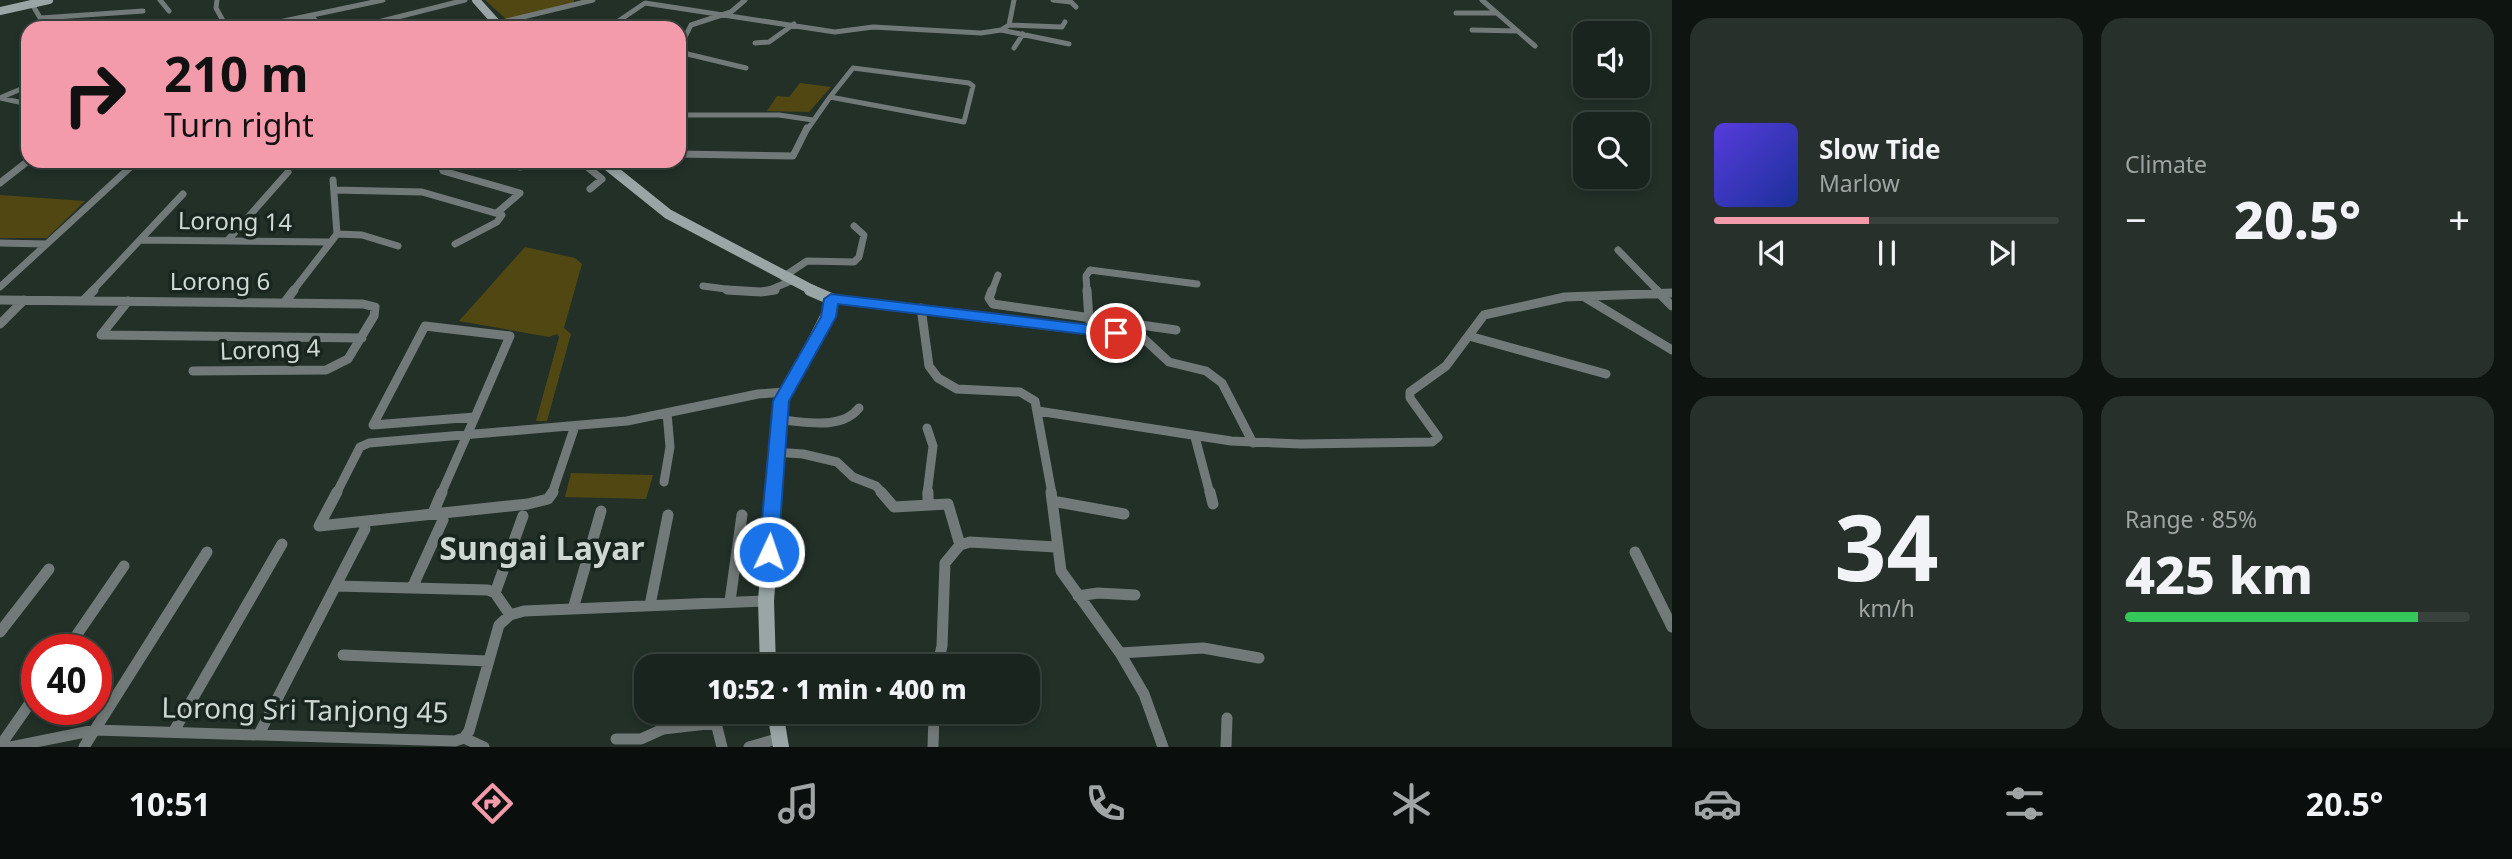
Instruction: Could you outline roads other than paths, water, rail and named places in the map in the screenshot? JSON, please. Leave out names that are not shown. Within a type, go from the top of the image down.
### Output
[{"type":"street","points":[[0,11],[49,0]]},
{"type":"street","points":[[160,0],[169,11]]},
{"type":"street","points":[[217,0],[216,8],[223,21]]},
{"type":"street","points":[[286,21],[383,0]]},
{"type":"street","points":[[425,0],[435,8]]},
{"type":"street","points":[[382,21],[465,0]]},
{"type":"street","points":[[476,0],[495,21]]},
{"type":"street","points":[[514,21],[593,0]]},
{"type":"street","points":[[686,35],[691,25],[728,13],[745,0]]},
{"type":"street","points":[[1009,24],[1014,0]]},
{"type":"street","points":[[1054,0],[1071,2],[1076,6]]},
{"type":"street","points":[[1482,0],[1535,46]]},
{"type":"street","points":[[618,21],[642,3],[728,13],[835,32],[866,27],[973,33],[1001,30],[1069,44]]},
{"type":"street","points":[[32,4],[42,21]]},
{"type":"street","points":[[580,4],[589,8]]},
{"type":"street","points":[[349,8],[362,21]]},
{"type":"street","points":[[41,18],[143,11]]},
{"type":"street","points":[[1456,13],[1497,13]]},
{"type":"street","points":[[311,16],[316,21]]},
{"type":"street","points":[[1001,30],[1009,24],[1062,27],[1065,22]]},
{"type":"street","points":[[754,43],[769,42],[794,24]]},
{"type":"street","points":[[1472,30],[1518,31]]},
{"type":"street","points":[[1014,48],[1023,34]]},
{"type":"street","points":[[686,51],[746,68]]},
{"type":"street","points":[[686,154],[793,156],[813,120],[830,97],[853,68],[969,83],[973,86],[964,122],[830,97]]},
{"type":"street","points":[[0,98],[21,89]]},
{"type":"street","points":[[0,98],[21,102]]},
{"type":"street","points":[[686,115],[779,115],[813,120]]},
{"type":"street","points":[[0,183],[21,166]]},
{"type":"street","points":[[0,287],[129,168]]},
{"type":"street","points":[[443,168],[443,171],[520,193],[498,212]]},
{"type":"street","points":[[588,168],[602,180],[590,189]]},
{"type":"street","points":[[611,168],[662,210],[787,279],[831,299],[1037,322],[1142,337],[1153,341],[1172,363],[1208,372],[1229,393],[1253,443]]},
{"type":"street","points":[[228,240],[288,172]]},
{"type":"street","points":[[332,180],[337,234]]},
{"type":"street","points":[[334,190],[414,191],[498,212],[502,216],[498,222],[456,244]]},
{"type":"street","points":[[83,300],[183,194]]},
{"type":"street","points":[[703,286],[772,292],[783,289],[787,279],[807,261],[854,262],[859,257],[864,235],[853,226]]},
{"type":"street","points":[[285,302],[328,242],[337,234],[362,235],[398,246]]},
{"type":"street","name":"Lorong 14","points":[[141,240],[328,242]]},
{"type":"street","points":[[0,243],[46,244]]},
{"type":"street","points":[[1618,250],[1672,306]]},
{"type":"street","points":[[1089,329],[1086,276],[1090,270],[1197,284]]},
{"type":"street","points":[[998,275],[990,302],[1176,330]]},
{"type":"street","points":[[1038,411],[1195,437],[1253,443],[1432,442],[1438,438],[1410,398],[1410,392],[1446,366],[1476,323],[1490,312],[1585,297],[1672,293]]},
{"type":"street","points":[[1585,297],[1672,350]]},
{"type":"street","points":[[768,654],[766,601],[778,420],[784,392],[828,317],[831,299]]},
{"type":"street","name":"Lorong 6","points":[[0,300],[371,304],[377,311],[346,362]]},
{"type":"street","points":[[0,324],[24,300]]},
{"type":"street","points":[[128,301],[100,335],[362,338]]},
{"type":"street","points":[[1013,319],[1014,307]]},
{"type":"street","points":[[921,308],[929,366],[938,378],[962,390],[1025,393],[1035,401],[1052,501],[1060,570],[1120,653],[1144,694],[1163,747]]},
{"type":"street","points":[[1037,310],[1037,322]]},
{"type":"street","points":[[412,588],[468,434],[476,417],[510,336],[427,326],[371,422],[377,426],[476,417]]},
{"type":"street","points":[[1469,335],[1606,374]]},
{"type":"street","name":"Lorong 4","points":[[193,371],[313,372],[346,362]]},
{"type":"street","points":[[575,426],[555,490],[548,499],[438,517],[319,526],[365,444],[627,421],[758,394],[784,392]]},
{"type":"street","points":[[778,420],[845,420],[859,408]]},
{"type":"street","points":[[664,482],[670,439],[667,413]]},
{"type":"street","points":[[927,428],[934,447],[928,480],[928,504]]},
{"type":"street","points":[[1195,437],[1213,505]]},
{"type":"street","points":[[774,452],[803,454],[837,462],[853,477],[876,486],[894,507],[915,508],[928,504],[952,506],[954,537],[960,545]]},
{"type":"street","points":[[1052,501],[1124,514]]},
{"type":"street","points":[[573,609],[601,511]]},
{"type":"street","points":[[650,605],[668,514]]},
{"type":"street","points":[[730,601],[742,515]]},
{"type":"street","points":[[495,593],[523,516]]},
{"type":"street","points":[[259,733],[365,529]]},
{"type":"street","points":[[940,654],[945,563],[960,545],[970,542],[1056,547]]},
{"type":"street","points":[[174,731],[282,544]]},
{"type":"street","points":[[84,747],[207,552]]},
{"type":"street","points":[[1635,552],[1672,627]]},
{"type":"street","points":[[77,634],[124,566]]},
{"type":"street","points":[[0,632],[49,569]]},
{"type":"street","points":[[336,586],[479,589],[495,593],[510,615],[524,611],[766,601]]},
{"type":"street","points":[[1078,596],[1098,593],[1135,595]]},
{"type":"street","name":"Lorong Sri Tanjong 45","points":[[11,747],[94,730],[455,741],[464,738],[471,726],[499,625],[510,615]]},
{"type":"street","points":[[1120,653],[1203,648],[1259,659]]},
{"type":"street","points":[[343,655],[488,661]]},
{"type":"street","points":[[0,746],[21,716]]},
{"type":"street","points":[[1226,747],[1227,718]]},
{"type":"street","points":[[616,740],[641,739],[674,727],[706,724]]},
{"type":"street","points":[[716,724],[722,747]]},
{"type":"street","points":[[749,747],[780,742],[777,724]]},
{"type":"street","points":[[933,747],[934,724]]},
{"type":"street","points":[[464,738],[484,747]]},
{"type":"district","name":"Sungai Layar","points":[[542,549]]}]
